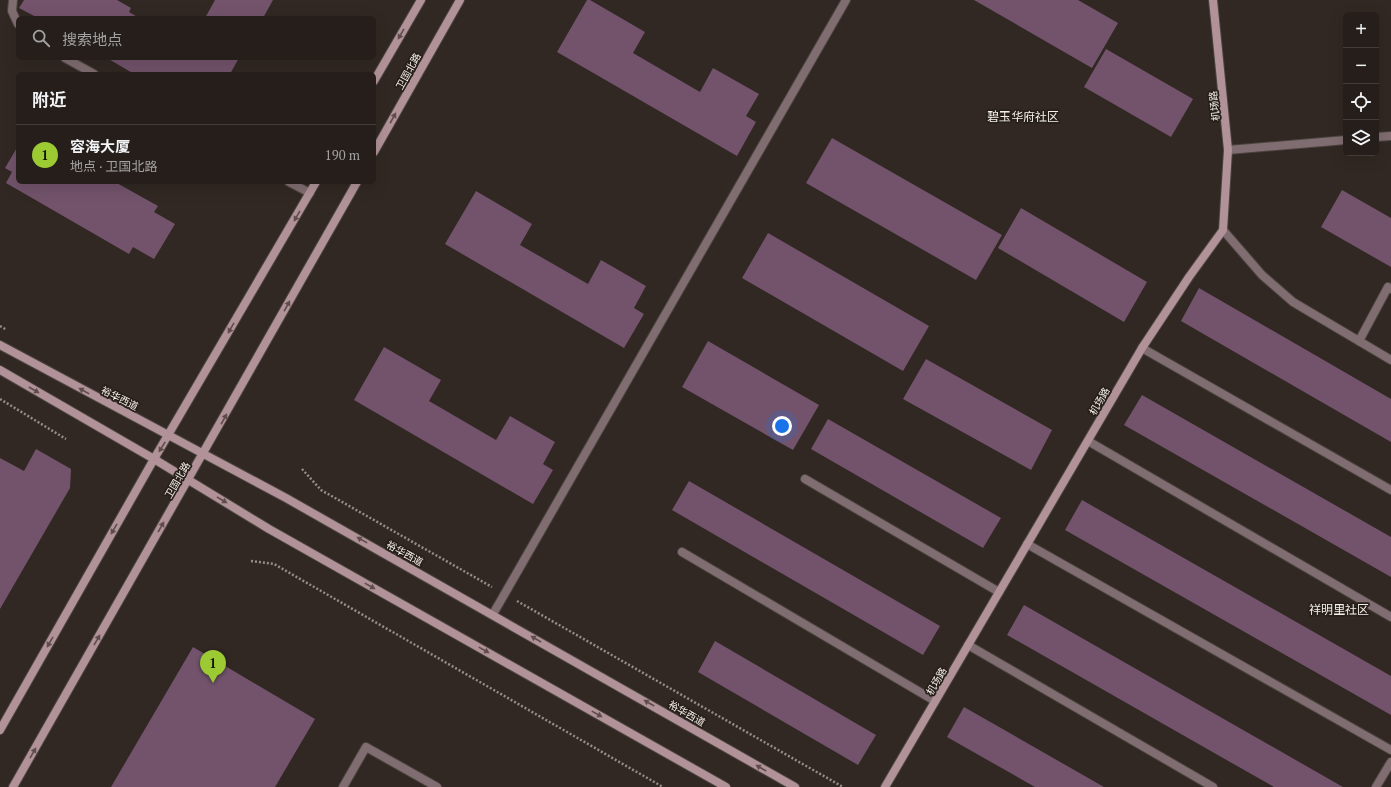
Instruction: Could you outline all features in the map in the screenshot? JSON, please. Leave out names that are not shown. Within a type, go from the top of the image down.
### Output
[{"type":"main road","points":[[376,78],[421,0]]},
{"type":"main road","name":"卫国北路","points":[[376,148],[460,0]]},
{"type":"main road","name":"机场路","points":[[885,787],[1142,348],[1189,277],[1223,230],[1228,150],[1213,0]]},
{"type":"main road","points":[[0,730],[154,459],[315,184]]},
{"type":"main road","name":"卫国北路","points":[[13,787],[356,184]]},
{"type":"main road","name":"裕华西道","points":[[0,345],[92,396],[204,453],[492,614],[795,787]]},
{"type":"main road","points":[[0,370],[154,459],[269,529],[726,787]]},
{"type":"street","points":[[13,0],[12,10],[16,19]]},
{"type":"street","points":[[492,614],[846,0]]},
{"type":"street","points":[[69,60],[90,72]]},
{"type":"street","points":[[1379,137],[1391,136]]},
{"type":"street","points":[[1228,150],[1343,140]]},
{"type":"street","points":[[292,184],[310,194]]},
{"type":"street","points":[[1223,230],[1262,275],[1293,302],[1391,360]]},
{"type":"street","points":[[1359,341],[1388,287],[1391,289]]},
{"type":"street","points":[[1142,348],[1391,490]]},
{"type":"street","points":[[1088,441],[1391,617]]},
{"type":"street","points":[[805,479],[999,592]]},
{"type":"street","points":[[1027,544],[1391,750]]},
{"type":"street","points":[[682,552],[935,701]]},
{"type":"street","points":[[968,645],[1213,787]]},
{"type":"street","points":[[343,787],[366,747],[437,787]]},
{"type":"street","points":[[1376,787],[1391,762]]},
{"type":"path","points":[[0,399],[66,438]]},
{"type":"path","points":[[302,469],[321,490],[843,787]]},
{"type":"path","points":[[251,561],[274,564],[663,787]]},
{"type":"building","points":[[24,0],[117,0],[131,8],[129,12],[136,16],[34,16],[19,8]]},
{"type":"building","points":[[215,0],[273,0],[264,16],[206,16]]},
{"type":"building","points":[[587,0],[590,0],[645,32],[633,53],[700,92],[713,68],[759,94],[746,116],[756,122],[737,156],[557,52]]},
{"type":"building","points":[[974,0],[1078,0],[1118,23],[1092,68]]},
{"type":"building","points":[[1106,49],[1193,99],[1171,137],[1084,87]]},
{"type":"building","points":[[110,60],[238,60],[231,72],[131,72]]},
{"type":"building","points":[[832,138],[1002,235],[976,280],[806,183]]},
{"type":"building","points":[[16,149],[16,184],[119,184],[158,206],[154,212],[175,224],[154,259],[133,247],[129,254],[6,183],[12,172],[5,168]]},
{"type":"building","points":[[1342,190],[1391,218],[1391,267],[1321,227]]},
{"type":"building","points":[[476,191],[532,224],[520,245],[588,284],[601,260],[646,286],[634,308],[644,314],[624,348],[445,244]]},
{"type":"building","points":[[1021,208],[1147,282],[1124,322],[998,248]]},
{"type":"building","points":[[768,233],[929,326],[903,371],[742,278]]},
{"type":"building","points":[[1199,288],[1391,399],[1391,442],[1181,321]]},
{"type":"building","points":[[708,341],[819,405],[793,450],[682,387]]},
{"type":"building","points":[[384,347],[441,380],[429,401],[496,440],[510,416],[555,442],[543,464],[553,470],[533,504],[354,400]]},
{"type":"building","points":[[926,359],[1052,430],[1031,470],[903,399]]},
{"type":"building","points":[[1142,395],[1391,537],[1391,577],[1124,425]]},
{"type":"building","points":[[828,419],[1001,518],[983,548],[811,449]]},
{"type":"building","points":[[36,449],[71,469],[70,488],[0,609],[0,458],[24,471]]},
{"type":"building","points":[[689,481],[940,626],[923,655],[672,510]]},
{"type":"building","points":[[1082,500],[1391,676],[1391,715],[1065,530]]},
{"type":"building","points":[[1024,605],[1343,787],[1274,787],[1007,635]]},
{"type":"building","points":[[715,641],[876,735],[858,765],[698,672]]},
{"type":"building","points":[[193,647],[315,719],[275,787],[111,787]]},
{"type":"building","points":[[964,707],[1104,787],[1035,787],[947,737]]},
{"type":"place","name":"容海大厦","points":[[213,683]]},
{"type":"district","name":"碧玉华府社区","points":[[1023,117]]},
{"type":"district","name":"祥明里社区","points":[[1339,610]]}]
